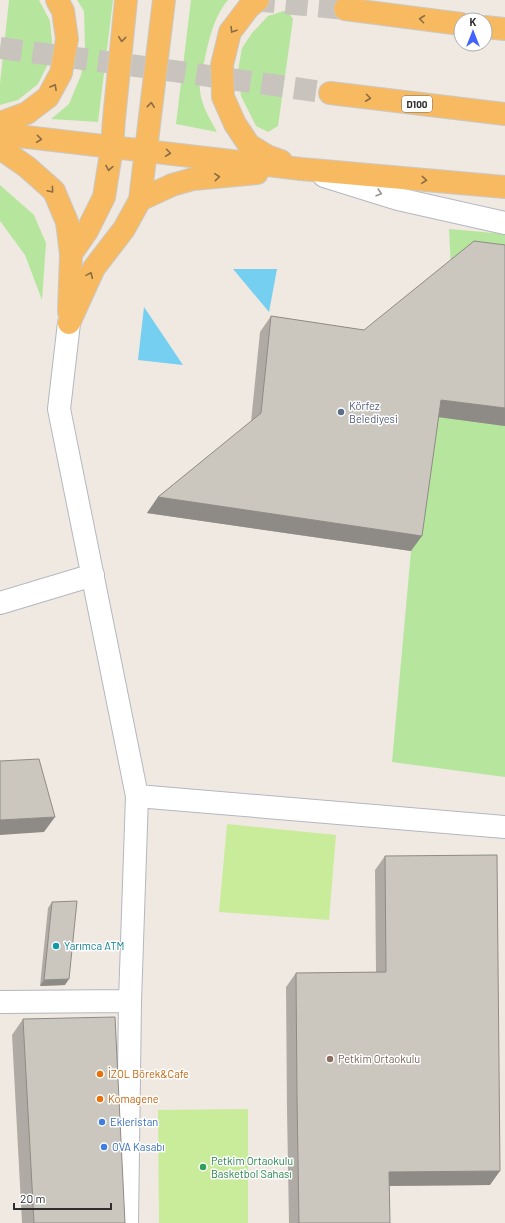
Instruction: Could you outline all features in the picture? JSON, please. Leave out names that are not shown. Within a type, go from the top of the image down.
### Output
[{"type":"highway","points":[[0,123],[27,113],[48,97],[61,73],[67,39],[63,11],[57,0]]},
{"type":"highway","points":[[72,254],[87,231],[104,197],[112,147],[126,0]]},
{"type":"highway","points":[[69,324],[94,268],[124,229],[140,200],[164,0]]},
{"type":"highway","points":[[258,0],[249,7],[230,32],[222,66],[223,97],[235,124],[249,145],[267,156],[301,169]]},
{"type":"highway","points":[[345,9],[453,23]]},
{"type":"highway","points":[[493,28],[505,29]]},
{"type":"highway","name":"D100","points":[[330,93],[505,114]]},
{"type":"highway","points":[[0,134],[301,169],[505,187]]},
{"type":"highway","points":[[0,148],[27,167],[54,191],[67,222],[72,254],[69,324]]},
{"type":"highway","points":[[140,200],[172,185],[193,179],[301,169]]},
{"type":"street","points":[[301,169],[398,199],[505,223]]},
{"type":"street","points":[[69,324],[59,409],[137,796],[130,1001],[127,1223]]},
{"type":"street","points":[[0,603],[93,575]]},
{"type":"street","points":[[137,796],[505,827]]},
{"type":"street","points":[[0,1002],[130,1001]]},
{"type":"green space","points":[[9,0],[39,0],[50,21],[52,42],[47,66],[38,84],[18,100],[0,105],[0,84]]},
{"type":"green space","points":[[77,0],[113,0],[98,122],[51,119],[69,104],[81,75],[85,47],[84,11]]},
{"type":"green space","points":[[191,0],[228,0],[222,7],[210,35],[200,86],[204,106],[217,132],[176,124]]},
{"type":"green space","points":[[287,10],[293,19],[278,126],[268,132],[256,126],[241,96],[238,70],[242,48],[252,33],[268,16]]},
{"type":"green space","points":[[0,185],[34,215],[46,243],[42,300],[25,255],[0,221]]},
{"type":"green space","points":[[449,229],[505,234],[505,777],[392,762],[411,551],[451,267]]},
{"type":"green space","points":[[227,824],[336,835],[329,920],[219,912]]},
{"type":"green space","name":"Petkim Ortaokulu Basketbol Sahası","points":[[248,1109],[248,1223],[159,1223],[158,1110]]},
{"type":"water","points":[[233,269],[277,269],[269,312]]},
{"type":"water","points":[[144,307],[183,365],[138,360]]},
{"type":"building","name":"Körfez Belediyesi","points":[[474,241],[505,245],[505,408],[441,400],[422,536],[158,497],[261,413],[271,316],[364,330]]},
{"type":"building","points":[[39,759],[55,817],[0,820],[0,761]]},
{"type":"building","name":"Petkim Ortaokulu","points":[[497,855],[500,1171],[389,1172],[390,1223],[299,1223],[296,973],[386,972],[385,856]]},
{"type":"building","name":"Yarımca ATM","points":[[77,901],[69,979],[44,980],[52,902]]},
{"type":"building","points":[[115,1017],[125,1223],[34,1223],[23,1019]]},
{"type":"tunnel","points":[[253,0],[345,9]]},
{"type":"tunnel","points":[[0,48],[330,93]]},
{"type":"place","name":"Körfez Belediyesi","points":[[341,412]]},
{"type":"place","name":"Yarımca ATM","points":[[56,946]]},
{"type":"place","name":"Petkim Ortaokulu","points":[[330,1059]]},
{"type":"place","name":"İZOL Börek&Cafe","points":[[100,1074]]},
{"type":"place","name":"Komagene","points":[[100,1099]]},
{"type":"place","name":"Ekleristan","points":[[102,1122]]},
{"type":"place","name":"OVA Kasabı","points":[[104,1147]]},
{"type":"place","name":"Petkim Ortaokulu Basketbol Sahası","points":[[203,1167]]}]
